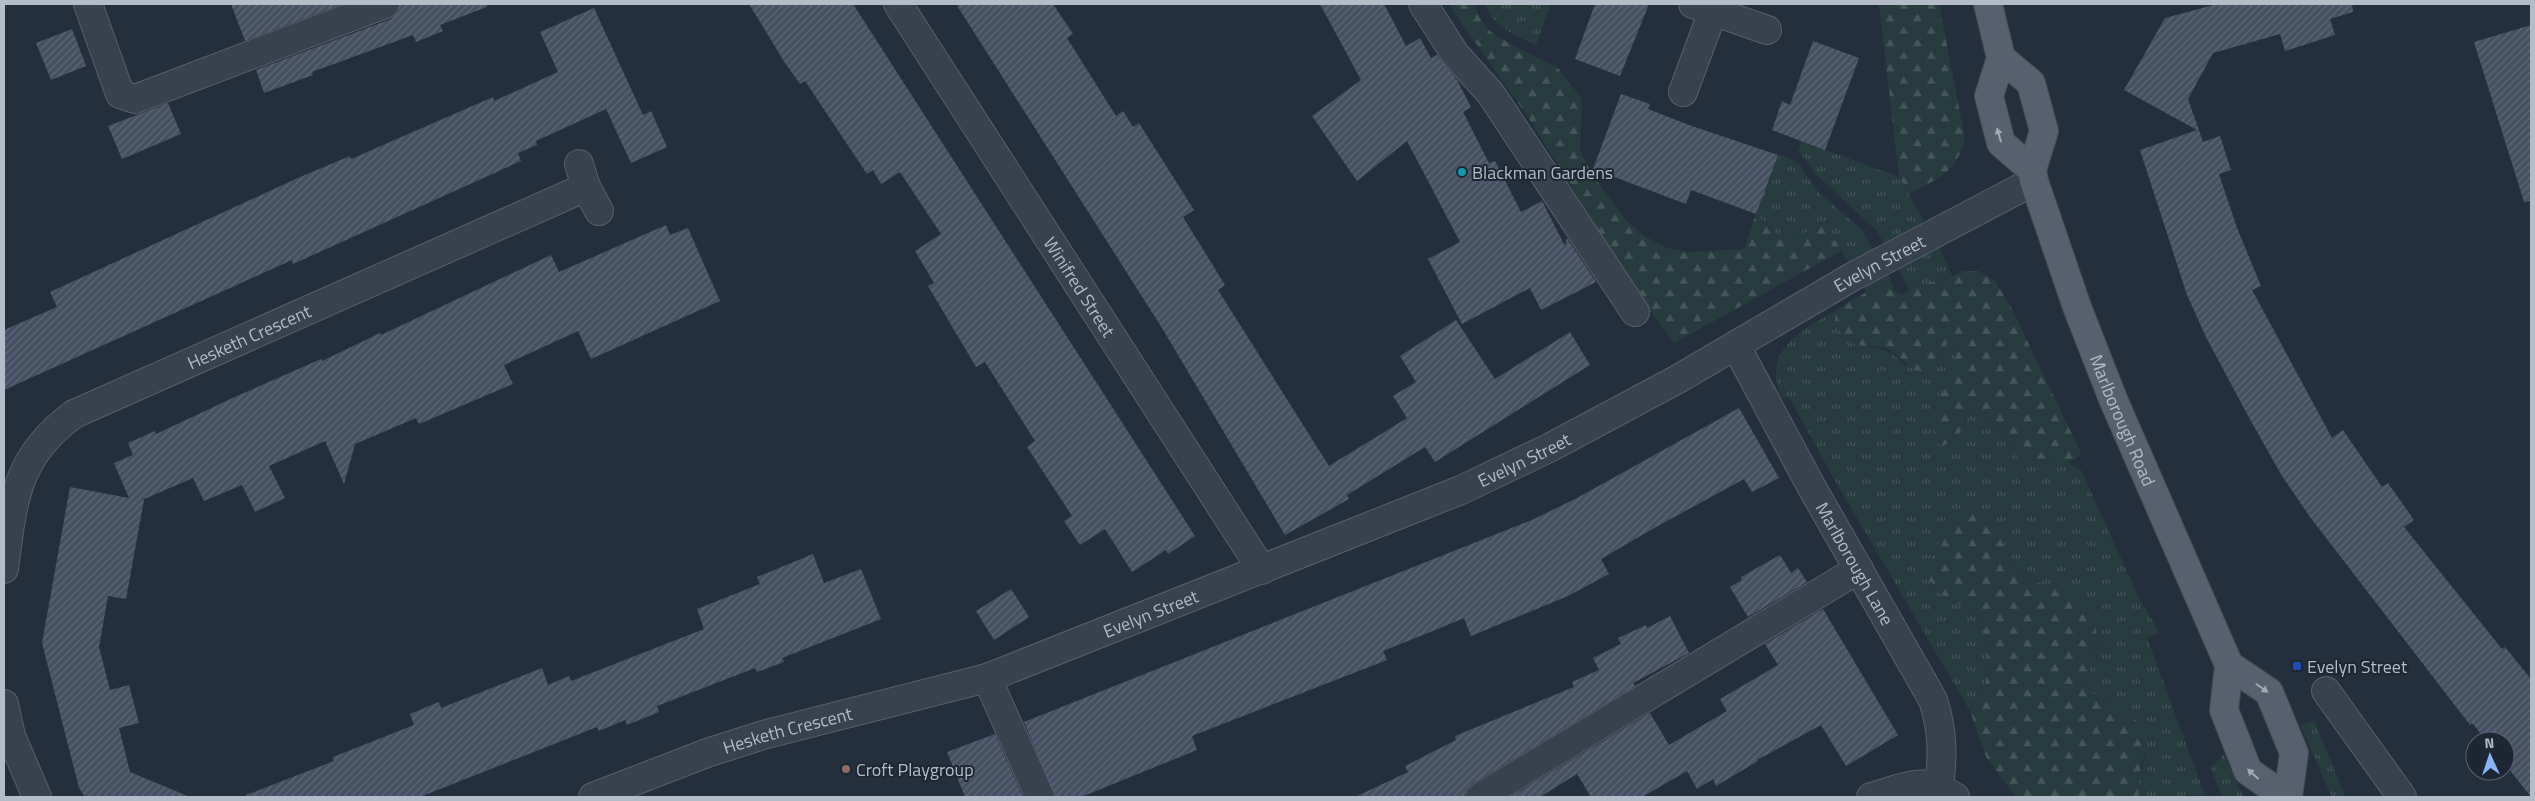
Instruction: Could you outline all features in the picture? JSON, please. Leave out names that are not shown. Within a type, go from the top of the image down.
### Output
[{"type":"main road","points":[[1988,4],[2001,58],[1989,96],[2001,143],[2033,175]]},
{"type":"main road","points":[[2001,58],[2031,83],[2044,131],[2033,175]]},
{"type":"main road","name":"Marlborough Road","points":[[2033,175],[2077,307],[2113,399],[2229,665],[2224,710],[2248,771],[2286,797],[2294,753],[2269,692],[2229,665]]},
{"type":"street","points":[[88,4],[120,94],[135,99],[385,4]]},
{"type":"street","name":"Winifred Street","points":[[898,4],[1262,570]]},
{"type":"street","points":[[1423,4],[1455,54],[1491,94],[1635,312]]},
{"type":"street","points":[[1683,92],[1703,7],[1767,30]]},
{"type":"street","name":"Hesketh Crescent","points":[[4,569],[12,513],[20,479],[32,454],[43,440],[74,414],[582,175],[598,210]]},
{"type":"street","name":"Evelyn Street","points":[[987,678],[1461,490],[1549,448],[1736,346],[1852,277],[2033,175]]},
{"type":"street","name":"Marlborough Lane","points":[[1736,346],[1933,700],[1940,722],[1947,793]]},
{"type":"street","points":[[1480,797],[1859,569]]},
{"type":"street","points":[[987,678],[1040,797]]},
{"type":"street","name":"Hesketh Crescent","points":[[593,797],[707,753],[763,735],[987,678]]},
{"type":"street","points":[[2326,691],[2402,797]]},
{"type":"street","points":[[4,704],[12,736],[36,797]]},
{"type":"street","name":"Marlborough Lane","points":[[1871,797],[1909,786],[1932,784],[1947,793]]},
{"type":"green space","points":[[1448,4],[1474,4],[1480,19],[1491,32],[1512,45],[1558,68],[1582,99],[1580,151],[1594,177],[1628,222],[1646,237],[1667,248],[1688,252],[1744,249],[1756,214],[1785,242],[1826,223],[1841,251],[1674,343],[1642,300],[1526,114]]},
{"type":"green space","points":[[1485,4],[1551,4],[1536,45],[1513,34],[1499,24],[1488,12]]},
{"type":"green space","points":[[1879,4],[1939,4],[1965,138],[1957,159],[1945,173],[1909,194],[1899,177]]},
{"type":"green space","points":[[1801,141],[1899,177],[1941,251],[1952,276],[1926,283],[1910,291],[1877,231],[1818,176],[1798,151]]},
{"type":"green space","points":[[1783,155],[1798,163],[1819,193],[1861,229],[1890,278],[1866,292],[1826,224],[1785,242],[1756,214],[1776,158]]},
{"type":"green space","points":[[1964,271],[1979,271],[1995,281],[2011,307],[2081,453],[2076,458],[2051,464],[2018,459],[2000,428],[1978,407],[1971,409],[1956,437],[1940,446],[1934,435],[1933,423],[1951,369],[1954,342],[1947,343],[1942,356],[1929,372],[1916,370],[1908,366],[1893,352],[1886,349],[1851,343],[1845,339],[1837,326],[1835,319],[1836,310],[1890,278],[1894,291],[1901,295],[1926,283],[1948,278]]},
{"type":"green space","points":[[1836,310],[1834,318],[1866,347],[1878,348],[1888,352],[1906,366],[1942,356],[1947,343],[1954,342],[1954,363],[1933,426],[1964,426],[1971,409],[1978,407],[2000,428],[2018,459],[2050,464],[2067,462],[2081,470],[2140,600],[2159,632],[2147,638],[2205,795],[2139,797],[2138,782],[2146,753],[2115,708],[2091,692],[2086,684],[2097,641],[2068,594],[2024,577],[2013,564],[2000,537],[1971,513],[1952,526],[1930,581],[1943,595],[1979,615],[1987,650],[1988,667],[1983,687],[1970,711],[1833,477],[1789,397],[1781,398],[1776,381],[1777,366],[1781,354],[1798,334]]},
{"type":"green space","points":[[1979,510],[1992,519],[2013,564],[2024,577],[2086,600],[2095,613],[2097,641],[2086,685],[2101,699],[2129,715],[2144,730],[2147,743],[2139,775],[2139,797],[2016,797],[1986,757],[1970,711],[1985,683],[1988,666],[1987,649],[1979,615],[1943,595],[1930,581],[1933,557],[1942,537],[1957,521]]},
{"type":"green space","points":[[2314,721],[2346,797],[2332,797],[2300,725]]},
{"type":"green space","points":[[2224,754],[2243,797],[2222,797],[2211,768]]},
{"type":"building","points":[[231,4],[342,4],[245,41]]},
{"type":"building","points":[[400,4],[487,4],[487,7],[440,25],[443,31],[416,42],[413,35],[312,72],[313,75],[264,93],[256,70],[391,19],[397,13]]},
{"type":"building","points":[[749,4],[853,4],[1195,536],[1168,554],[1166,550],[1132,572],[1105,529],[1080,545],[1064,521],[1072,516],[1027,447],[1035,441],[985,362],[976,367],[928,286],[934,283],[915,251],[941,234],[900,172],[881,184],[873,170],[867,174],[805,81],[800,84],[785,63]]},
{"type":"building","points":[[956,4],[1053,4],[1073,34],[1067,38],[1116,116],[1123,111],[1133,127],[1139,123],[1194,210],[1183,217],[1225,285],[1218,290],[1329,466],[1407,418],[1393,396],[1416,382],[1400,356],[1456,320],[1495,379],[1570,332],[1590,365],[1435,462],[1425,447],[1347,495],[1349,499],[1285,535],[1162,328]]},
{"type":"building","name":"Blackman Gardens","points":[[1320,4],[1384,4],[1406,46],[1420,38],[1431,58],[1437,55],[1457,80],[1471,107],[1463,112],[1489,163],[1495,161],[1521,212],[1542,201],[1565,246],[1567,238],[1596,282],[1541,310],[1530,288],[1462,324],[1428,259],[1460,242],[1407,141],[1357,181],[1312,116],[1361,80]]},
{"type":"building","points":[[1595,4],[1649,4],[1620,76],[1575,59]]},
{"type":"building","points":[[2217,4],[2352,4],[2353,12],[2330,19],[2335,35],[2285,51],[2280,34],[2213,53],[2188,99],[2203,142],[2220,136],[2231,170],[2219,174],[2237,228],[2261,286],[2252,290],[2332,438],[2343,430],[2382,487],[2388,483],[2414,520],[2404,527],[2502,649],[2505,647],[2531,679],[2531,797],[2515,777],[2515,731],[2479,731],[2472,723],[2470,725],[2310,517],[2282,476],[2206,337],[2187,295],[2140,150],[2197,130],[2124,90],[2165,18]]},
{"type":"building","points":[[594,8],[643,115],[651,111],[667,147],[631,163],[606,109],[536,141],[537,145],[518,153],[521,161],[293,264],[292,260],[4,390],[4,330],[57,307],[50,292],[300,177],[350,156],[351,159],[493,97],[494,101],[558,72],[540,32]]},
{"type":"building","points":[[2531,25],[2531,201],[2524,202],[2474,42]]},
{"type":"building","points":[[72,29],[86,66],[51,80],[36,43]]},
{"type":"building","points":[[1813,41],[1859,58],[1825,150],[1772,130],[1782,101],[1790,105]]},
{"type":"building","points":[[1621,94],[1650,104],[1648,109],[1689,125],[1778,155],[1756,214],[1691,190],[1686,204],[1593,169]]},
{"type":"building","points":[[168,103],[181,134],[122,159],[108,126]]},
{"type":"building","points":[[666,225],[670,235],[688,228],[720,301],[591,359],[578,331],[504,365],[513,384],[419,424],[416,418],[355,444],[344,484],[325,441],[269,466],[285,498],[255,512],[242,485],[204,501],[193,478],[142,500],[144,500],[126,599],[108,596],[99,647],[110,690],[129,685],[139,723],[119,728],[130,772],[190,797],[85,797],[79,788],[42,643],[70,487],[129,498],[114,463],[133,455],[128,443],[155,431],[156,434],[321,359],[322,361],[380,333],[381,335],[551,255],[559,272]]},
{"type":"building","points":[[1739,408],[1779,478],[1752,492],[1744,479],[1656,527],[1601,559],[1609,574],[1568,596],[1471,636],[1464,618],[1383,651],[1387,660],[1192,736],[1197,750],[1081,797],[1055,797],[1024,722],[1534,519],[1577,498]]},
{"type":"building","points":[[813,554],[824,583],[861,569],[881,619],[782,658],[784,662],[757,672],[755,668],[657,706],[659,712],[627,725],[625,720],[599,731],[597,727],[420,797],[246,797],[246,795],[334,761],[333,757],[414,725],[410,714],[439,702],[441,708],[542,668],[548,685],[569,676],[571,681],[704,629],[697,609],[760,584],[757,577]]},
{"type":"building","points":[[1780,555],[1791,573],[1798,568],[1807,582],[1748,617],[1730,587],[1742,580],[1741,577]]},
{"type":"building","points":[[1011,589],[1029,617],[994,640],[976,611]]},
{"type":"building","points":[[1823,609],[1898,735],[1846,766],[1821,725],[1757,760],[1716,786],[1713,779],[1697,789],[1687,771],[1642,797],[1591,797],[1577,774],[1540,797],[1510,797],[1650,713],[1669,745],[1727,711],[1720,699],[1778,665],[1765,644]]},
{"type":"building","points":[[1670,616],[1689,653],[1633,683],[1635,686],[1472,784],[1466,790],[1464,797],[1355,797],[1408,772],[1405,766],[1456,740],[1455,736],[1574,687],[1572,682],[1599,670],[1593,658],[1621,644],[1618,638],[1646,625],[1647,628]]},
{"type":"building","points":[[995,734],[1023,797],[965,797],[947,752]]},
{"type":"place","name":"Blackman Gardens","points":[[1462,172]]},
{"type":"place","name":"Evelyn Street","points":[[2297,666]]},
{"type":"place","name":"Croft Playgroup","points":[[846,769]]}]
